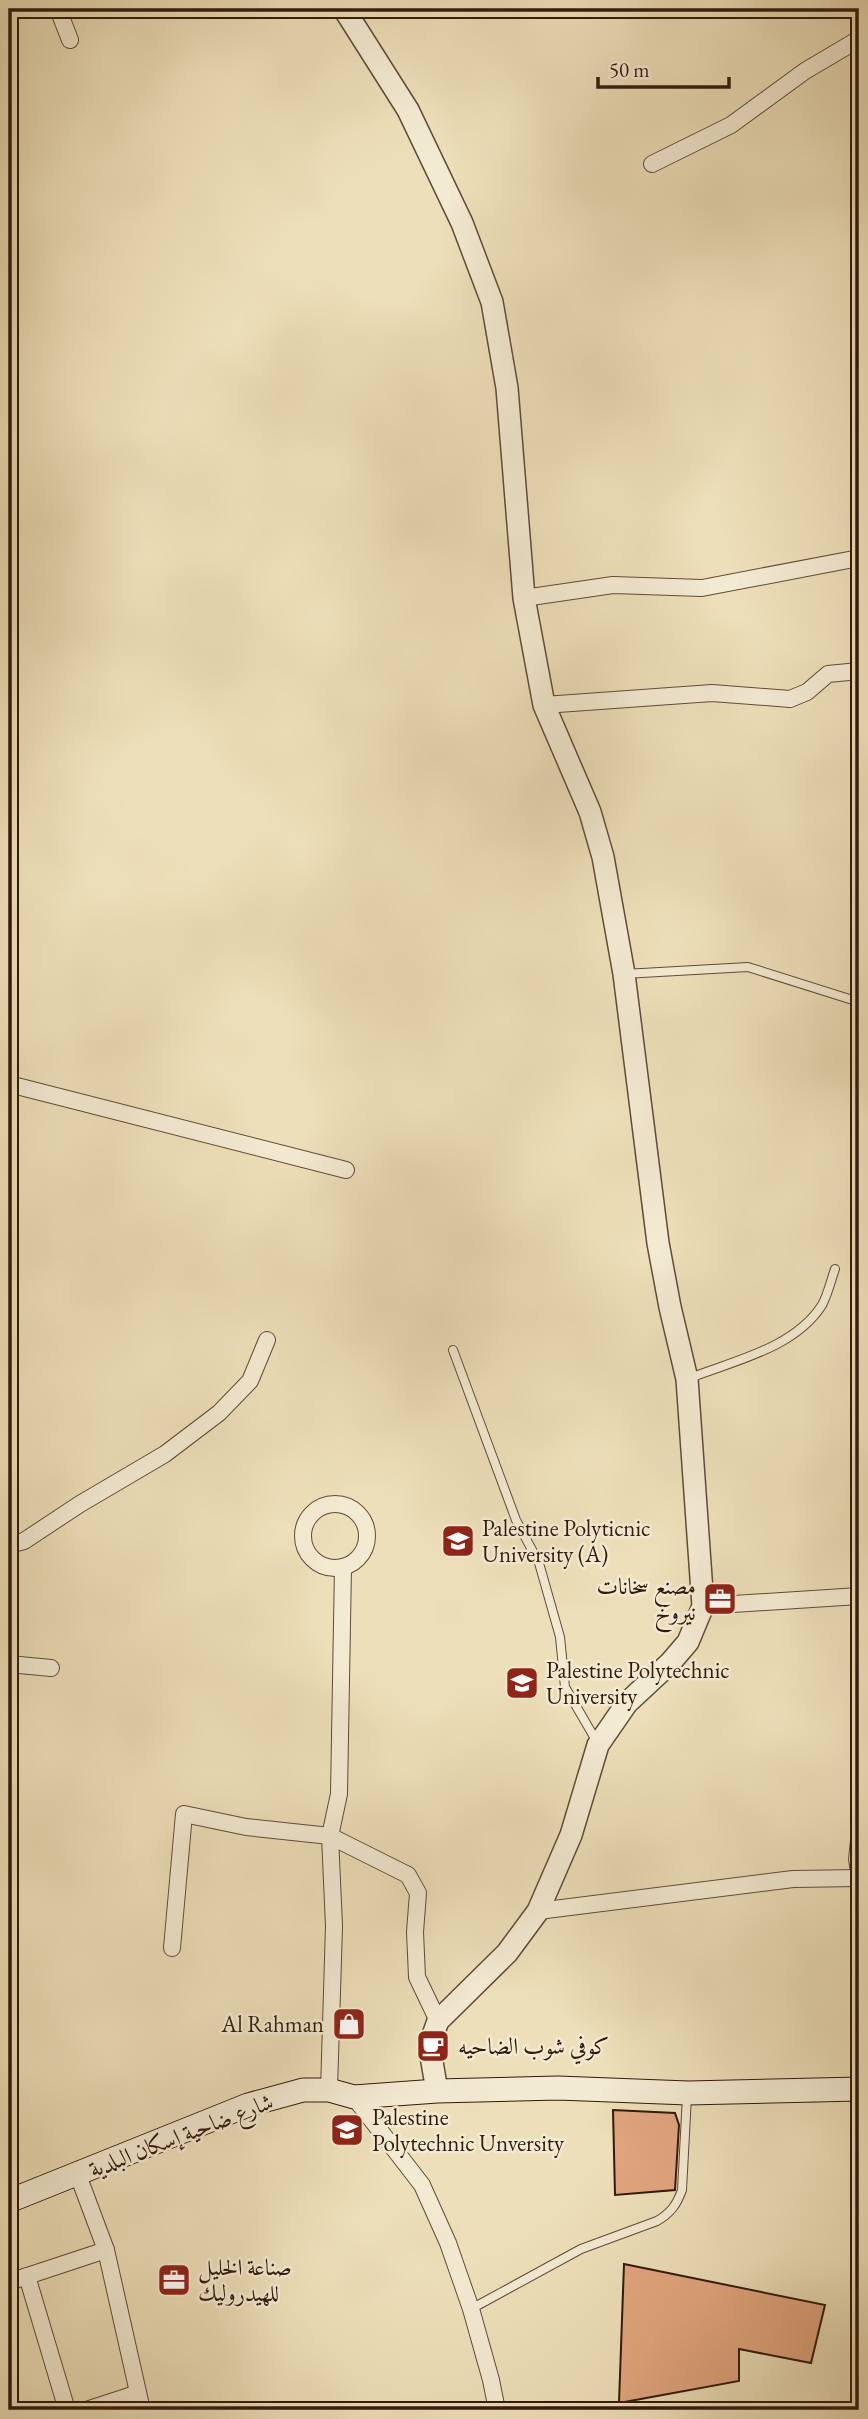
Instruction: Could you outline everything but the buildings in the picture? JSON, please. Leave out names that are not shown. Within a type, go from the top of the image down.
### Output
[{"type":"main road","name":"شارع ضاحية إسكان البلدية","points":[[9,2201],[248,2105],[303,2090],[329,2090],[354,2097],[437,2091],[558,2088],[688,2093],[859,2089]]},
{"type":"street","points":[[58,9],[70,40]]},
{"type":"street","points":[[344,9],[408,110],[462,223],[492,302],[507,388],[524,598],[544,705],[590,812],[603,857],[624,974],[658,1243],[687,1380],[703,1606],[688,1642],[670,1663],[627,1703],[598,1745],[571,1835],[538,1912],[507,1952],[438,2021],[432,2038],[431,2056],[437,2091]]},
{"type":"street","points":[[652,164],[732,125],[805,71],[859,39]]},
{"type":"street","points":[[524,598],[613,585],[702,588],[859,558]]},
{"type":"street","points":[[544,705],[712,694],[790,699],[807,692],[828,674],[859,671]]},
{"type":"street","points":[[9,1084],[346,1170]]},
{"type":"street","points":[[9,1545],[24,1541],[165,1454],[219,1413],[250,1381],[267,1340]]},
{"type":"street","points":[[328,1504],[349,1507],[358,1513],[367,1533],[366,1545],[361,1555],[353,1563],[343,1567],[332,1568],[314,1560],[303,1543],[305,1523],[318,1508],[328,1504]]},
{"type":"street","points":[[329,2090],[334,1926],[330,1836],[338,1794],[343,1567]]},
{"type":"street","points":[[703,1606],[859,1596]]},
{"type":"street","points":[[9,1664],[51,1668]]},
{"type":"street","points":[[172,1948],[184,1814],[246,1827],[330,1836],[408,1875],[418,1893],[415,1932],[417,1978],[438,2021]]},
{"type":"street","points":[[538,1912],[793,1879],[858,1880]]},
{"type":"street","points":[[354,2097],[422,2185],[448,2243],[471,2309],[497,2410]]},
{"type":"street","points":[[78,2175],[106,2250],[142,2410]]},
{"type":"street","points":[[9,2282],[106,2250]]},
{"type":"street","points":[[27,2276],[67,2410]]},
{"type":"street","points":[[86,2410],[138,2393]]},
{"type":"lane","points":[[624,974],[748,967],[859,1002]]},
{"type":"lane","points":[[687,1380],[777,1344],[803,1326],[822,1304],[835,1269]]},
{"type":"lane","points":[[453,1350],[516,1520],[539,1563],[560,1637],[565,1686],[598,1745]]},
{"type":"lane","points":[[858,1880],[853,1859],[859,1802]]},
{"type":"lane","points":[[471,2309],[581,2249],[657,2221],[668,2214],[682,2190],[688,2093]]},
{"type":"place","name":"Palestine Polyticnic University (A)","points":[[458,1541]]},
{"type":"place","name":"مصنع سخانات نيروخ","points":[[720,1599]]},
{"type":"place","name":"Palestine Polytechnic University","points":[[522,1683]]},
{"type":"place","name":"Al Rahman","points":[[349,2024]]},
{"type":"place","name":"كوفي شوب الضاحيه","points":[[433,2046]]},
{"type":"place","name":"Palestine Polytechnic Unversity","points":[[347,2130]]},
{"type":"place","name":"صناعة الخليل للهيدروليك","points":[[174,2280]]}]
